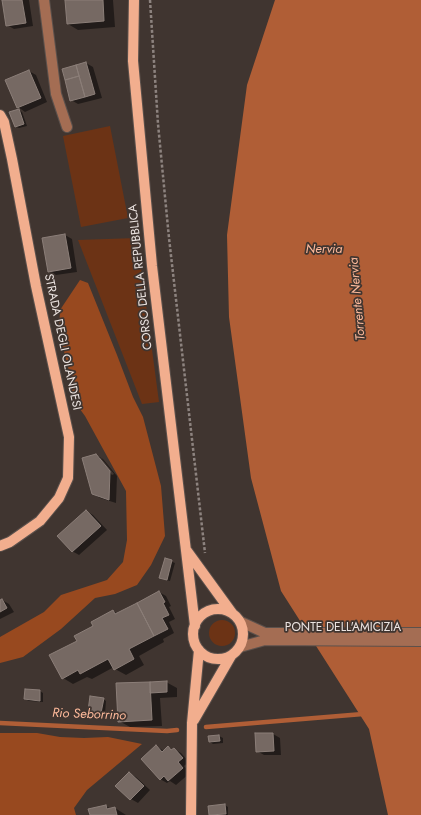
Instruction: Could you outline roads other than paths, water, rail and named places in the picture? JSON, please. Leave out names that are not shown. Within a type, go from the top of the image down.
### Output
[{"type":"main road","name":"CORSO DELLA REPUBBLICA","points":[[134,0],[133,61],[152,266],[195,626]]},
{"type":"main road","name":"STRADA DEGLI OLANDESI","points":[[0,116],[4,122],[12,159],[36,286],[69,437],[68,478],[59,498],[40,521],[10,542],[0,546]]},
{"type":"main road","name":"CORSO DELLA REPUBBLICA","points":[[186,550],[232,613]]},
{"type":"main road","points":[[192,723],[231,656],[240,647],[244,639],[244,630],[241,622],[232,613],[218,609],[210,610],[198,619],[193,634],[194,643],[204,655],[210,658],[217,660],[231,656]]},
{"type":"main road","points":[[191,815],[192,723],[199,650]]},
{"type":"street","points":[[44,0],[56,94],[67,127]]},
{"type":"street","points":[[241,622],[265,636]]},
{"type":"street","name":"PONTE DELL'AMICIZIA","points":[[265,636],[421,633]]},
{"type":"street","points":[[240,647],[265,636]]},
{"type":"street","name":"PONTE DELL'AMICIZIA","points":[[265,636],[421,641]]},
{"type":"water","name":"Nervia","points":[[275,0],[421,0],[421,815],[388,815],[369,729],[281,591],[251,478],[229,317],[227,235],[247,85]]},
{"type":"waterway","points":[[206,727],[363,714]]},
{"type":"waterway","name":"Rio Seborrino","points":[[0,723],[167,731],[177,730]]},
{"type":"water label","name":"Torrente Nervia","points":[[358,299]]}]
